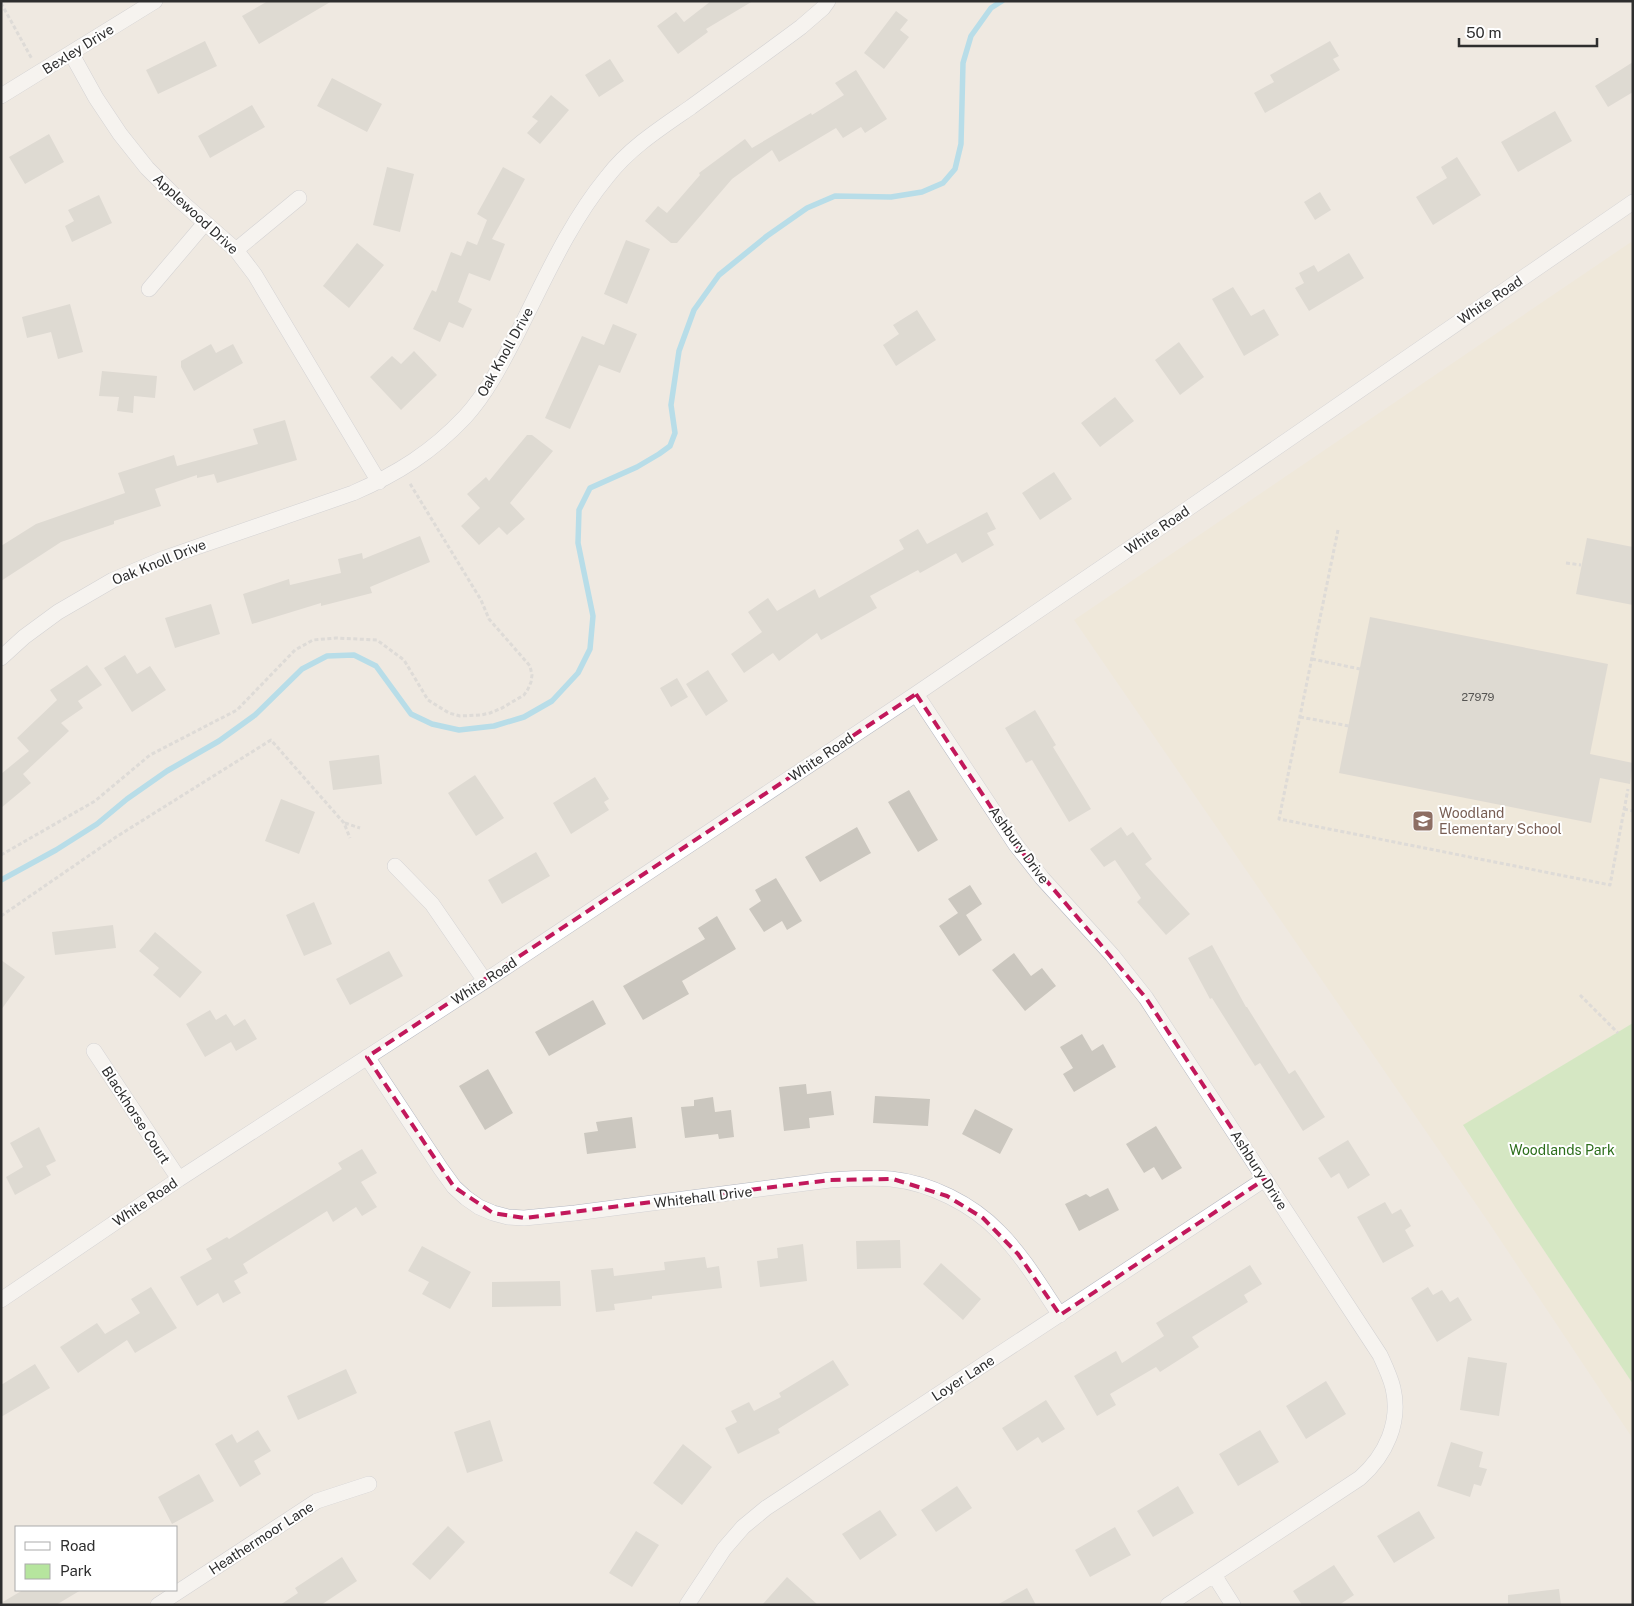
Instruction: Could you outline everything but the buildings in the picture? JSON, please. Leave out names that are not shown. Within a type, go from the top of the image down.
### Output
[{"type":"street","name":"Bexley Drive","points":[[1,96],[155,1]]},
{"type":"street","name":"Oak Knoll Drive","points":[[1,658],[24,637],[58,612],[113,580],[165,558],[353,493],[379,482],[412,463],[434,446],[465,417],[483,394],[498,370],[568,234],[590,197],[608,175],[656,132],[802,27],[828,1]]},
{"type":"street","name":"Applewood Drive","points":[[71,53],[96,98],[120,134],[147,168],[177,198],[236,250],[255,275],[379,482]]},
{"type":"street","points":[[236,250],[299,198]]},
{"type":"street","name":"White Road","points":[[1,1300],[179,1179],[485,981],[916,694],[1633,202]]},
{"type":"street","points":[[149,289],[205,223]]},
{"type":"street","name":"Ashbury Drive","points":[[916,694],[1016,845],[1042,878],[1112,955],[1146,998],[1380,1355],[1393,1388],[1395,1417],[1387,1444],[1371,1468],[1360,1478],[1168,1605]]},
{"type":"street","points":[[395,866],[432,904],[485,981]]},
{"type":"street","name":"Blackhorse Court","points":[[94,1051],[179,1179]]},
{"type":"street","name":"Whitehall Drive","points":[[367,1057],[454,1187],[479,1207],[493,1213],[508,1217],[524,1218],[830,1180],[865,1178],[893,1180],[921,1186],[947,1196],[984,1218],[1018,1254],[1060,1315]]},
{"type":"street","name":"Loyer Lane","points":[[687,1605],[724,1549],[743,1527],[766,1508],[1265,1179]]},
{"type":"street","name":"Heathermoor Lane","points":[[158,1605],[317,1501],[369,1484]]},
{"type":"street","points":[[1214,1575],[1233,1605]]},
{"type":"path","points":[[1,3],[36,66]]},
{"type":"path","points":[[1,855],[95,801],[150,755],[237,710],[295,650],[312,640],[336,638],[377,640],[404,660],[428,700],[449,713],[460,716],[475,716],[502,708],[524,694],[531,682],[530,666],[489,619],[480,600],[409,482]]},
{"type":"path","points":[[1338,530],[1279,819],[1610,885],[1628,789]]},
{"type":"path","points":[[1566,563],[1582,565]]},
{"type":"path","points":[[1312,659],[1360,669]]},
{"type":"path","points":[[1300,717],[1349,726]]},
{"type":"path","points":[[1,916],[116,837],[271,740],[344,823],[350,838]]},
{"type":"path","points":[[1624,809],[1633,811]]},
{"type":"path","points":[[344,823],[360,828]]},
{"type":"path","points":[[1580,995],[1618,1033]]},
{"type":"highlighted area","points":[[916,694],[1016,845],[1146,998],[1265,1179],[1060,1315],[1018,1254],[983,1218],[947,1196],[893,1179],[830,1180],[524,1218],[493,1213],[454,1187],[367,1057]]},
{"type":"shaded area","name":"Woodland Elementary School","points":[[1631,242],[1633,245],[1633,1023],[1463,1126],[1633,1384],[1633,1439],[1489,1223],[1074,620]]},
{"type":"green space","name":"Woodlands Park","points":[[1633,1023],[1633,1384],[1463,1125]]},
{"type":"waterway","points":[[1,880],[56,850],[97,824],[127,799],[167,771],[219,741],[255,715],[302,669],[327,656],[354,655],[376,666],[411,714],[432,724],[459,730],[494,726],[524,717],[552,701],[578,673],[590,649],[593,616],[578,543],[579,510],[590,488],[637,467],[670,446],[675,433],[671,405],[679,351],[694,310],[719,275],[767,236],[807,208],[835,196],[891,197],[922,192],[943,183],[955,169],[961,144],[963,63],[971,36],[991,8],[1002,1]]},
{"type":"place","name":"Woodland Elementary School","points":[[1423,821]]}]
